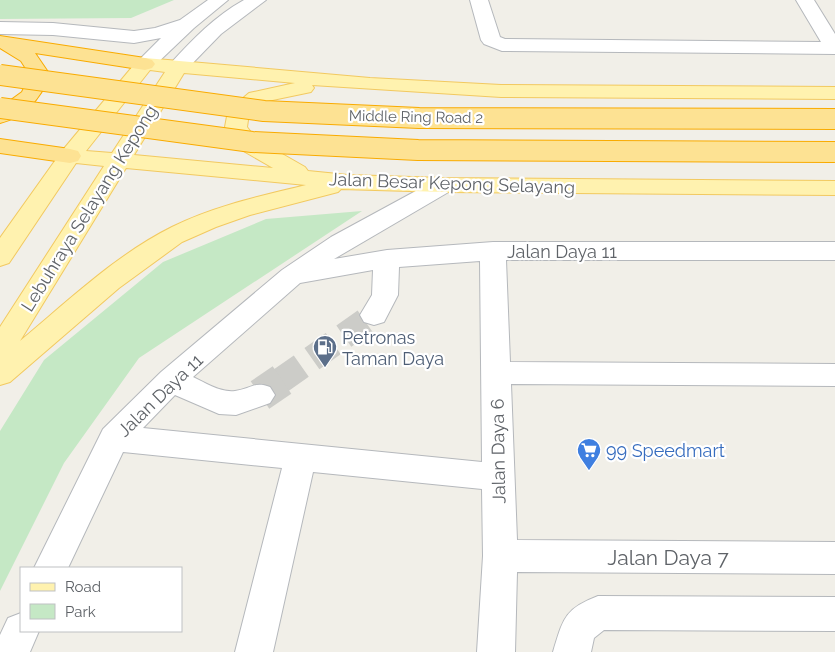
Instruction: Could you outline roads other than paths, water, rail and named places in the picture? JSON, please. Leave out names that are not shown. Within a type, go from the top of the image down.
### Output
[{"type":"highway","points":[[2,38],[145,64]]},
{"type":"highway","points":[[0,117],[23,103],[34,92],[40,75],[35,62],[2,38]]},
{"type":"highway","name":"Middle Ring Road 2","points":[[0,75],[264,111],[419,118],[835,119]]},
{"type":"highway","name":"Middle Ring Road 2","points":[[0,108],[252,142],[418,150],[835,152]]},
{"type":"highway","points":[[0,146],[70,156]]},
{"type":"main road","points":[[145,64],[370,84],[501,91],[835,93]]},
{"type":"main road","name":"Lebuhraya Selayang Kepong","points":[[0,257],[70,156],[145,64]]},
{"type":"main road","name":"Lebuhraya Selayang Kepong","points":[[0,350],[178,67]]},
{"type":"main road","points":[[307,177],[248,144],[236,127],[239,111],[256,97],[282,91],[316,86],[370,84]]},
{"type":"main road","name":"Jalan Besar Kepong Selayang","points":[[70,156],[348,182],[444,185],[835,188]]},
{"type":"main road","points":[[0,374],[110,281],[154,249],[189,229],[258,204],[348,182]]},
{"type":"street","points":[[145,64],[187,24],[220,0]]},
{"type":"street","points":[[178,67],[216,26],[236,11],[257,0]]},
{"type":"street","points":[[480,0],[491,40],[502,46],[835,48]]},
{"type":"street","points":[[805,0],[835,48]]},
{"type":"street","points":[[2,38],[26,27],[134,37],[158,33],[187,24]]},
{"type":"street","name":"Jalan Daya 11","points":[[52,567],[114,438],[172,380],[291,276],[340,243],[444,185]]},
{"type":"street","name":"Jalan Daya 11","points":[[291,276],[387,259],[493,251],[835,251]]},
{"type":"street","name":"Jalan Daya 6","points":[[493,251],[500,556],[496,652]]},
{"type":"street","points":[[374,315],[386,295],[387,259]]},
{"type":"street","points":[[496,373],[835,375]]},
{"type":"street","points":[[172,380],[218,402],[236,402],[260,395]]},
{"type":"street","points":[[114,438],[498,477]]},
{"type":"street","points":[[254,652],[301,457]]},
{"type":"street","name":"Jalan Daya 7","points":[[500,556],[835,558]]},
{"type":"street","points":[[572,652],[579,627],[598,613],[835,614]]},
{"type":"street","points":[[11,652],[21,632]]},
{"type":"tunnel","points":[[280,381],[374,315]]},
{"type":"tunnel","points":[[260,395],[282,380]]},
{"type":"place","name":"Petronas Taman Daya","points":[[325,368]]},
{"type":"place","name":"99 Speedmart","points":[[589,471]]}]
